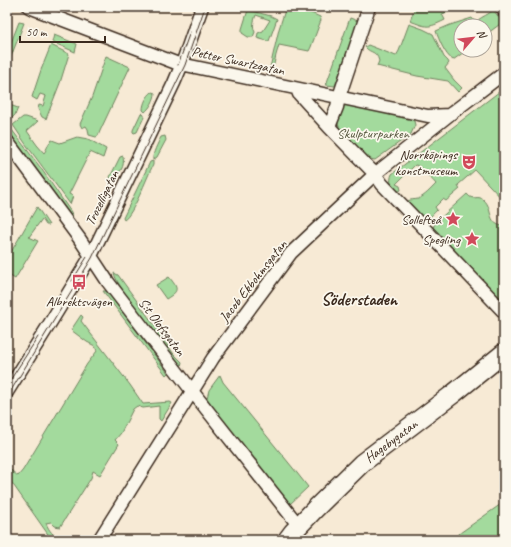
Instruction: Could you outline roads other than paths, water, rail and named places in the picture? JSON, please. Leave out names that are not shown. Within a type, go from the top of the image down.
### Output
[{"type":"street","name":"Petter Swartzgatan","points":[[29,7],[182,64],[428,116],[449,115]]},
{"type":"street","name":"Trozelligatan","points":[[7,392],[91,256],[182,64],[202,7]]},
{"type":"street","points":[[329,127],[337,107],[369,7]]},
{"type":"street","name":"Jacob Ekbohmsgatan","points":[[99,540],[213,358],[291,253],[375,174],[504,73]]},
{"type":"street","points":[[297,89],[299,94],[329,127],[504,312]]},
{"type":"street","name":"S:t Olofsgatan","points":[[7,141],[91,256],[108,282],[299,526]]},
{"type":"street","name":"Hagebygatan","points":[[287,540],[362,463],[504,353]]},
{"type":"tram line","points":[[7,397],[92,258],[185,65],[205,7]]},
{"type":"tram line","points":[[178,65],[190,32]]},
{"type":"tram line","points":[[72,281],[87,257]]},
{"type":"tram line","points":[[7,385],[38,337]]},
{"type":"place","name":"Norrköpings konstmuseum","points":[[469,162]]},
{"type":"place","name":"Sollefteå","points":[[453,219]]},
{"type":"place","name":"Spegling","points":[[472,239]]},
{"type":"place","name":"Albrektsvägen","points":[[79,282]]},
{"type":"district","name":"Söderstaden","points":[[359,299]]},
{"type":"park label","name":"Skulpturparken","points":[[373,133]]}]
